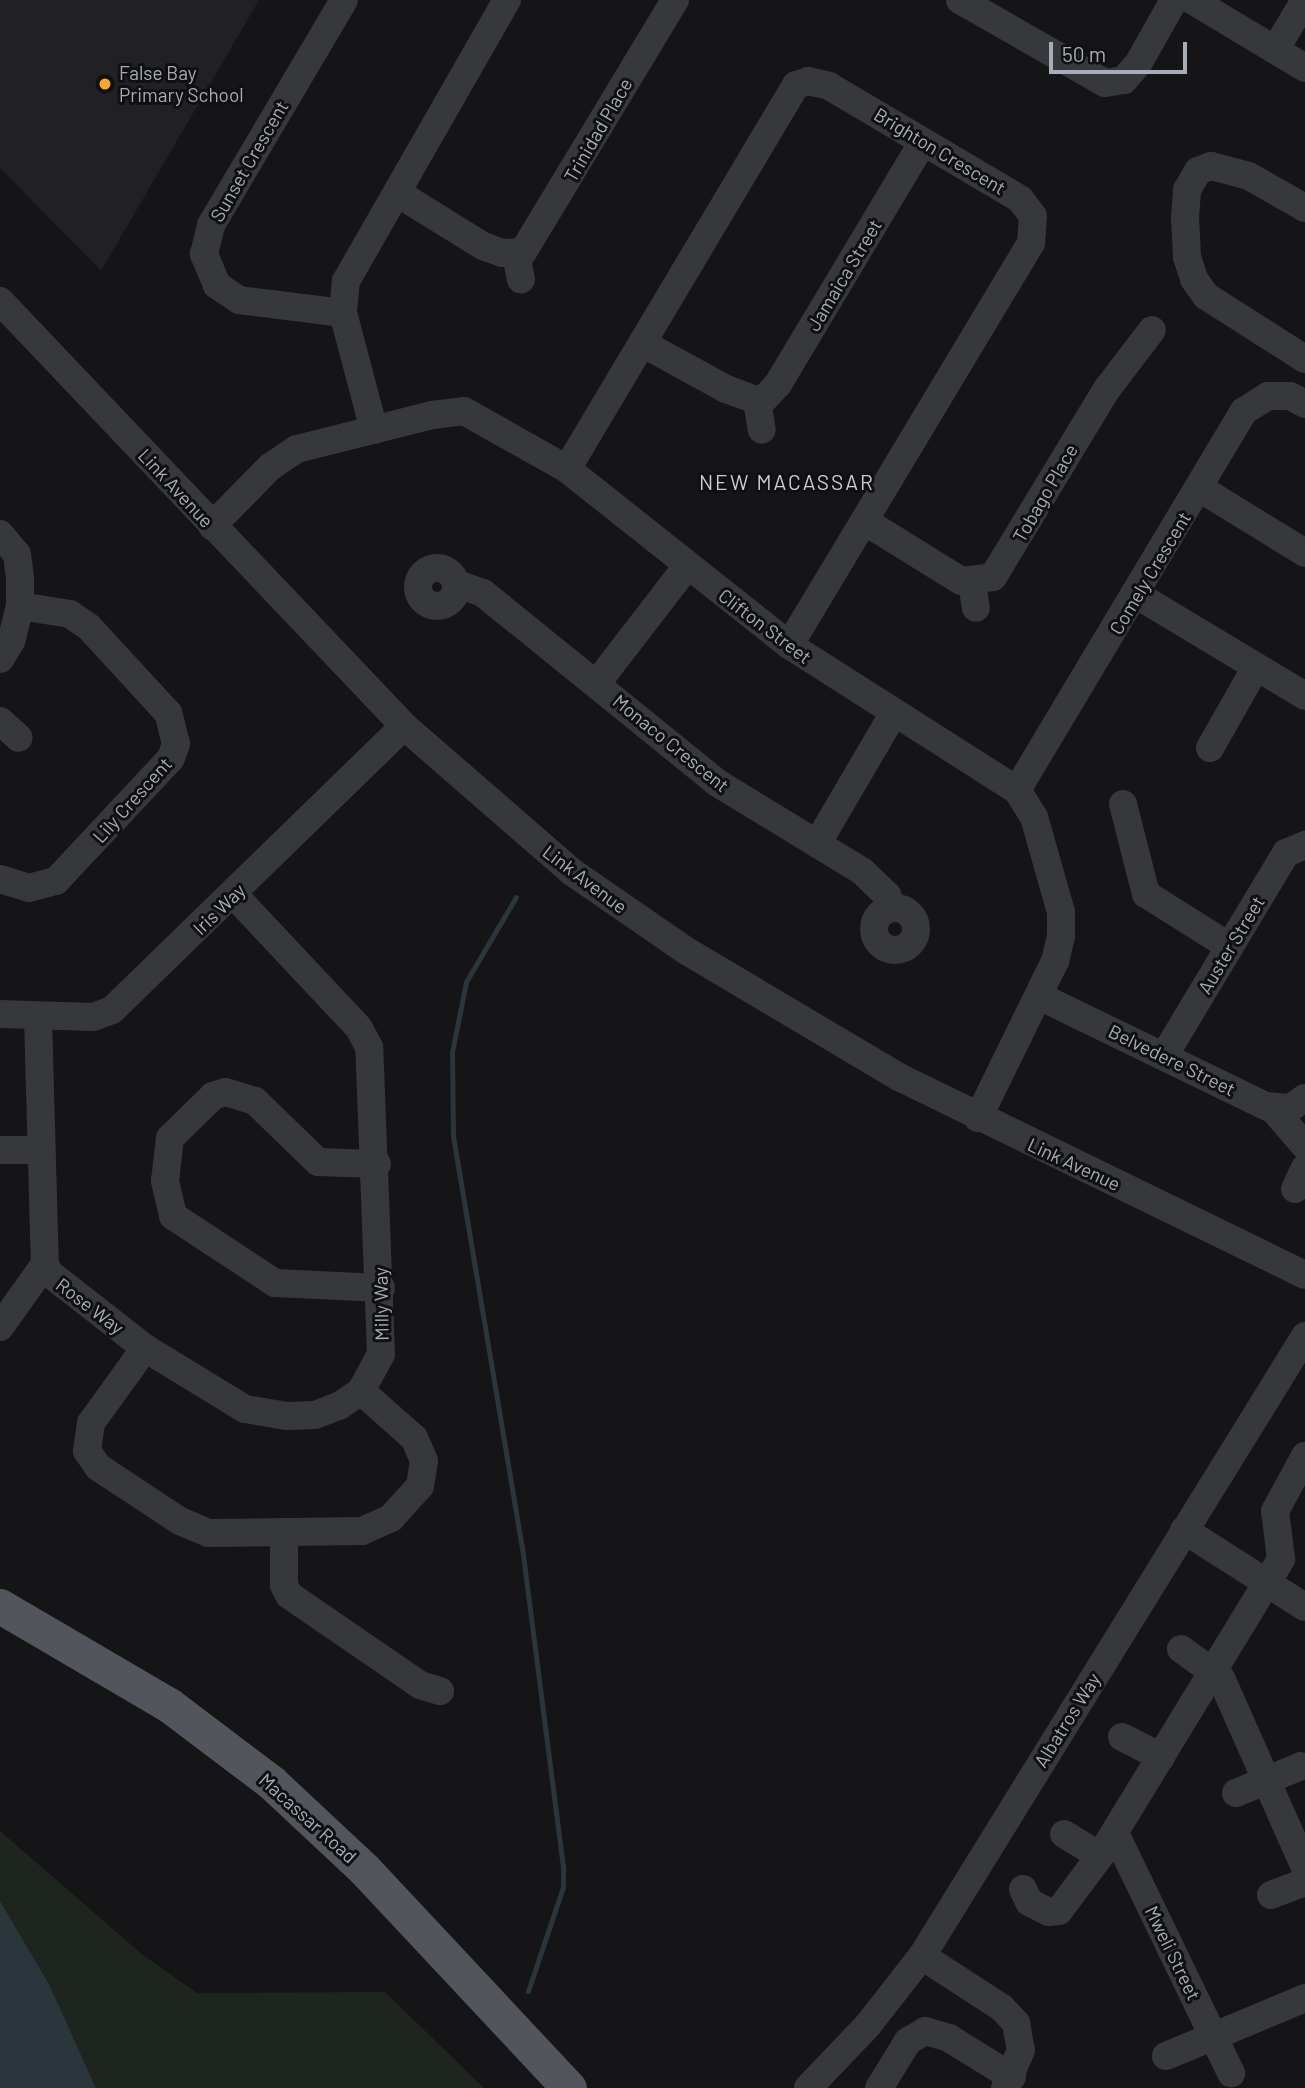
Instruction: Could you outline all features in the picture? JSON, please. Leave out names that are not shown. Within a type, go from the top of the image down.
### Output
[{"type":"main road","name":"Macassar Road","points":[[0,1606],[159,1698],[271,1783],[363,1869],[569,2088]]},
{"type":"street","name":"Sunset Crescent","points":[[343,313],[239,300],[217,285],[204,254],[211,225],[344,0]]},
{"type":"street","points":[[373,430],[343,313],[350,270],[399,194],[507,0]]},
{"type":"street","name":"Trinidad Place","points":[[399,194],[518,267],[675,0]]},
{"type":"street","points":[[960,0],[1075,69],[1114,83],[1138,64],[1174,0]]},
{"type":"street","points":[[1192,0],[1305,68]]},
{"type":"street","points":[[1275,50],[1305,0]]},
{"type":"street","name":"Brighton Crescent","points":[[566,469],[792,88],[808,81],[829,86],[1020,199],[1032,216],[1034,235],[866,522],[789,645]]},
{"type":"street","name":"Jamaica Street","points":[[757,400],[779,384],[923,142]]},
{"type":"street","points":[[1305,208],[1249,176],[1211,166],[1198,171],[1187,190],[1185,218],[1187,257],[1194,279],[1206,296],[1305,359]]},
{"type":"street","name":"Link Avenue","points":[[0,301],[404,726],[529,837],[642,921],[901,1077],[978,1118],[1305,1275]]},
{"type":"street","name":"Tobago Place","points":[[866,522],[949,575],[974,596],[999,570],[1097,383],[1152,330]]},
{"type":"street","points":[[642,343],[726,389],[757,400],[762,430]]},
{"type":"street","name":"Comely Crescent","points":[[1017,790],[1201,489],[1244,411],[1256,400],[1280,394],[1305,404]]},
{"type":"street","name":"Clifton Street","points":[[212,526],[282,458],[297,449],[464,411],[566,469],[789,645],[1017,790],[1034,817],[1062,923],[1059,949],[1039,996],[978,1118]]},
{"type":"street","points":[[1201,489],[1305,553]]},
{"type":"street","points":[[0,534],[17,554],[20,606],[11,641],[0,659]]},
{"type":"street","name":"Monaco Crescent","points":[[597,683],[687,566]]},
{"type":"street","name":"Monaco Crescent","points":[[457,584],[484,593],[716,782],[880,886],[893,908]]},
{"type":"street","points":[[1137,595],[1305,696]]},
{"type":"street","name":"Lily Crescent","points":[[0,878],[29,888],[56,881],[171,758],[176,744],[168,713],[89,627],[69,614],[20,606]]},
{"type":"street","points":[[1210,748],[1256,667]]},
{"type":"street","points":[[817,844],[894,713]]},
{"type":"street","name":"Iris Way","points":[[0,1014],[38,1018],[106,1014],[234,895],[404,726]]},
{"type":"street","points":[[1123,804],[1146,894],[1230,947]]},
{"type":"street","name":"Auster Street","points":[[1164,1056],[1286,853],[1305,845]]},
{"type":"street","name":"Milly Way","points":[[234,895],[365,1036],[372,1058],[382,1288],[382,1354],[362,1391]]},
{"type":"street","name":"Belvedere Street","points":[[1039,996],[1272,1108]]},
{"type":"street","name":"Rose Way","points":[[38,1018],[45,1264],[59,1285],[145,1348],[257,1413],[287,1416],[329,1412],[362,1391]]},
{"type":"street","points":[[377,1164],[318,1162],[255,1101],[225,1092],[213,1096],[170,1138],[165,1181],[173,1216],[275,1283],[382,1288]]},
{"type":"street","points":[[1305,1098],[1290,1108],[1272,1108],[1279,1121],[1305,1146]]},
{"type":"street","points":[[0,1150],[40,1150]]},
{"type":"street","points":[[0,1327],[45,1264]]},
{"type":"street","name":"Albatros Way","points":[[808,2088],[868,2025],[922,1955],[1305,1336]]},
{"type":"street","points":[[145,1348],[90,1423],[86,1441],[90,1459],[195,1528],[284,1534],[373,1528],[391,1518],[420,1486],[424,1461],[418,1445],[362,1391]]},
{"type":"street","points":[[1023,1889],[1029,1902],[1049,1912],[1059,1911],[1107,1845],[1267,1584],[1282,1555],[1274,1525],[1275,1510],[1305,1456]]},
{"type":"street","points":[[1184,1530],[1305,1608]]},
{"type":"street","points":[[284,1534],[284,1585],[289,1595],[420,1685],[440,1691]]},
{"type":"street","points":[[1181,1649],[1214,1669],[1305,1868]]},
{"type":"street","points":[[1122,1737],[1161,1757]]},
{"type":"street","points":[[1236,1793],[1301,1766]]},
{"type":"street","points":[[1064,1835],[1107,1845]]},
{"type":"street","name":"Mweli Street","points":[[1107,1845],[1231,2073]]},
{"type":"street","points":[[1271,1895],[1305,1882]]},
{"type":"street","points":[[879,2088],[908,2041],[925,2031],[949,2038],[1009,2082],[1021,2050],[1016,2023],[1002,2008],[922,1955]]},
{"type":"street","points":[[1166,2056],[1305,1998]]},
{"type":"shaded area","name":"False Bay Primary School","points":[[0,0],[259,0],[101,271],[0,168]]},
{"type":"shaded area","points":[[0,1831],[143,1955],[197,1993],[385,1992],[484,2088],[96,2088],[49,1984],[0,1901]]},
{"type":"shaded area","points":[[0,1901],[49,1984],[96,2088],[0,2088]]},
{"type":"waterway","points":[[516,897],[466,982],[452,1052],[453,1136],[522,1547],[563,1865],[563,1887],[528,1991]]},
{"type":"place","name":"False Bay Primary School","points":[[105,84]]},
{"type":"district","name":"NEW MACASSAR","points":[[787,482]]}]
